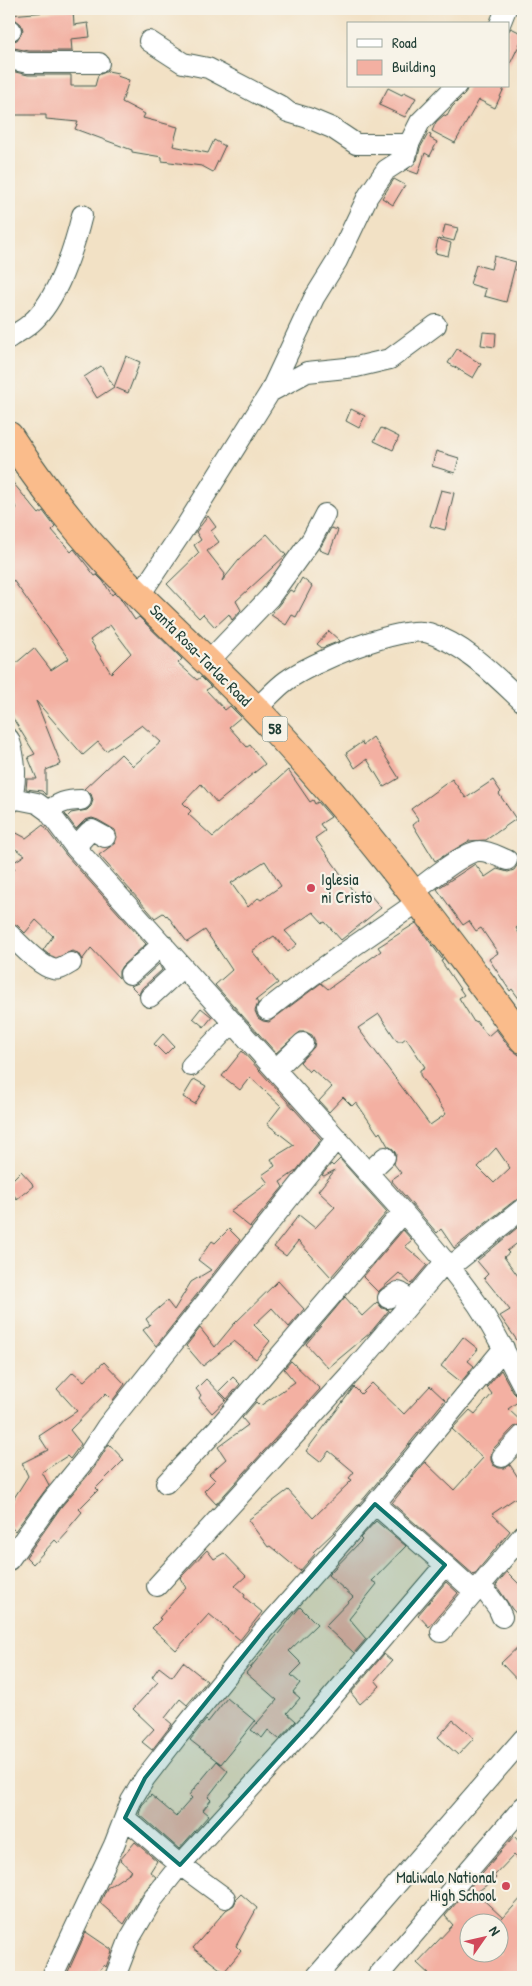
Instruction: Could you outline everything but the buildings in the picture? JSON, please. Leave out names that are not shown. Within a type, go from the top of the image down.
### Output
[{"type":"highway","name":"Santa Rosa-Tarlac Road","points":[[9,436],[37,479],[108,564],[256,709],[347,811],[416,897],[523,1039]]},
{"type":"street","points":[[501,22],[506,9]]},
{"type":"street","points":[[149,41],[183,63],[208,68],[279,105],[288,112],[332,128],[356,144],[409,144]]},
{"type":"street","points":[[9,59],[28,63],[99,63]]},
{"type":"street","points":[[140,595],[186,526],[270,392],[314,298],[337,261],[368,196],[386,170],[406,156],[409,144],[420,122],[454,88]]},
{"type":"street","points":[[9,338],[32,323],[47,305],[74,248],[82,215]]},
{"type":"street","points":[[270,392],[307,372],[356,367],[390,359],[436,325]]},
{"type":"street","points":[[208,661],[270,597],[312,539],[325,514]]},
{"type":"street","points":[[256,709],[286,681],[313,664],[396,634],[427,632],[460,646],[523,702]]},
{"type":"street","points":[[9,739],[15,761],[10,801],[37,803],[48,811],[74,847],[234,1022],[403,1212],[448,1264],[478,1306],[504,1348],[523,1386]]},
{"type":"street","points":[[48,811],[68,800],[80,800]]},
{"type":"street","points":[[74,847],[92,830],[105,837]]},
{"type":"street","points":[[267,1010],[315,972],[348,952],[416,897],[450,865],[472,853],[481,851],[506,860]]},
{"type":"street","points":[[9,934],[30,954],[52,969],[62,969],[71,963]]},
{"type":"street","points":[[130,974],[168,950]]},
{"type":"street","points":[[150,997],[175,974],[176,970],[170,960],[168,950]]},
{"type":"street","points":[[191,1066],[234,1022]]},
{"type":"street","points":[[276,1069],[303,1043]]},
{"type":"street","points":[[9,1560],[52,1500],[84,1461],[107,1426],[337,1138]]},
{"type":"street","points":[[368,1173],[385,1157]]},
{"type":"street","points":[[157,1586],[347,1378],[411,1302],[448,1264],[521,1210]]},
{"type":"street","points":[[166,1483],[224,1420],[403,1212]]},
{"type":"street","points":[[388,1298],[398,1292],[411,1302]]},
{"type":"street","points":[[52,1977],[132,1801],[146,1778],[264,1630],[375,1504],[504,1348]]},
{"type":"street","points":[[502,1457],[523,1435]]},
{"type":"street","points":[[375,1504],[445,1565],[478,1588],[494,1602],[502,1617]]},
{"type":"street","points":[[441,1632],[523,1535]]},
{"type":"street","points":[[114,1977],[130,1938],[153,1898],[180,1865],[308,1725],[445,1565]]},
{"type":"street","points":[[316,1977],[523,1739]]},
{"type":"street","points":[[377,1977],[523,1806]]},
{"type":"street","points":[[124,1818],[180,1865],[225,1898]]},
{"type":"highlighted area","points":[[375,1504],[445,1565],[308,1725],[180,1865],[125,1818],[145,1778],[264,1630]]},
{"type":"place","name":"Iglesia ni Cristo","points":[[311,888]]},
{"type":"place","name":"Maliwalo National High School","points":[[506,1886]]}]
